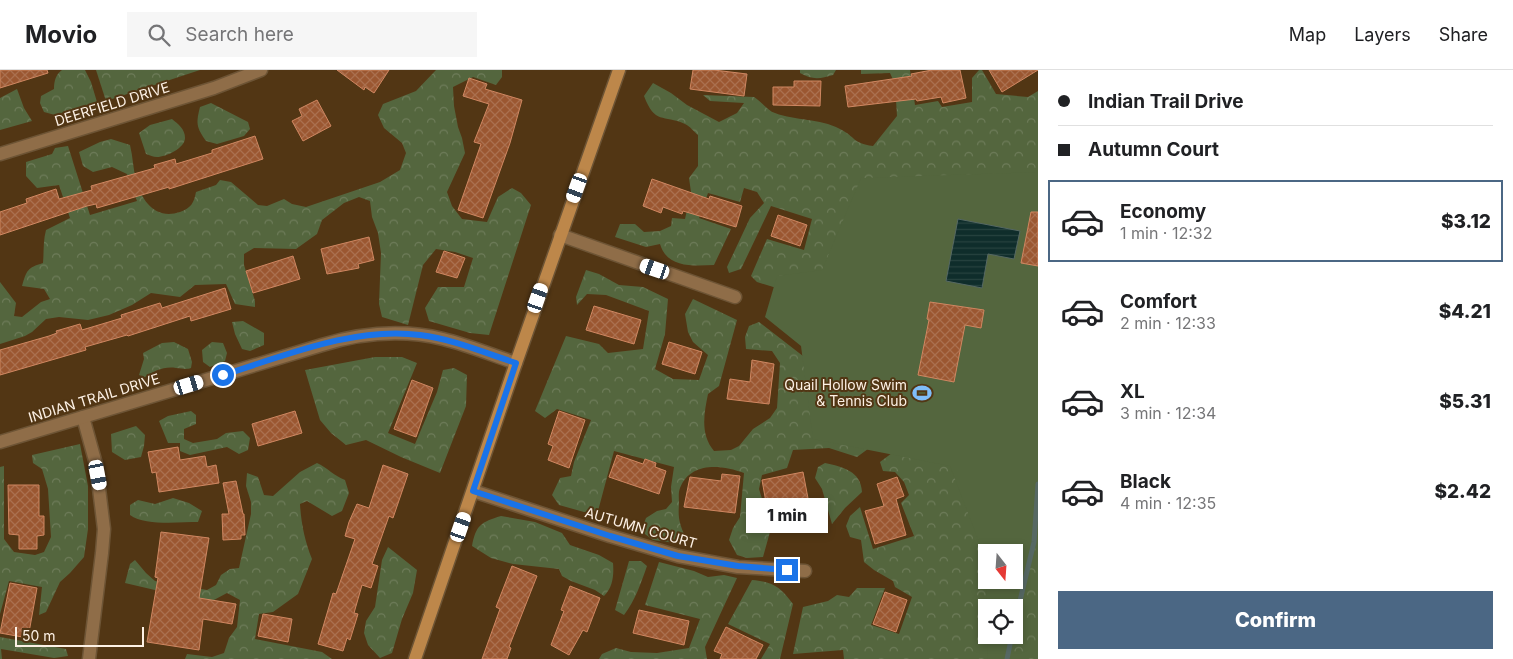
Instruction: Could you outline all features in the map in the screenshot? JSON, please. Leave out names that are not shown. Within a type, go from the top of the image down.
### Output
[{"type":"street","name":"DEERFIELD DRIVE","points":[[0,154],[214,88],[261,70]]},
{"type":"street","points":[[415,659],[560,235],[619,70]]},
{"type":"street","points":[[560,235],[735,297]]},
{"type":"street","name":"INDIAN TRAIL DRIVE","points":[[0,442],[337,340],[372,334],[419,334],[444,339],[516,363]]},
{"type":"street","points":[[83,417],[100,485],[104,529],[89,659]]},
{"type":"street","name":"AUTUMN COURT","points":[[473,491],[678,556],[738,566],[805,571]]},
{"type":"green space","points":[[62,70],[85,70],[97,102],[55,115],[44,112],[40,103],[41,96],[54,89],[56,78]]},
{"type":"green space","points":[[96,70],[200,70],[106,101]]},
{"type":"green space","points":[[436,70],[502,70],[502,77],[496,85],[473,77],[453,87],[454,106],[465,153],[447,192],[452,206],[462,219],[487,222],[498,197],[512,188],[521,193],[531,205],[489,335],[470,333],[429,321],[425,308],[438,287],[464,287],[473,258],[455,252],[436,249],[423,265],[408,325],[382,317],[379,304],[381,253],[378,233],[372,217],[370,201],[359,197],[344,203],[322,220],[317,234],[296,249],[254,248],[244,254],[244,265],[255,301],[255,307],[235,304],[226,284],[195,285],[180,297],[151,293],[132,305],[109,315],[88,320],[59,317],[46,319],[25,336],[0,344],[0,282],[16,303],[14,316],[22,317],[41,302],[50,299],[44,289],[22,286],[28,270],[43,263],[46,230],[70,218],[59,185],[37,188],[26,176],[26,162],[52,154],[55,148],[68,146],[90,215],[137,201],[127,174],[112,167],[93,172],[83,166],[79,152],[111,139],[130,145],[139,188],[146,202],[157,211],[171,214],[187,209],[191,205],[196,192],[216,185],[220,180],[231,182],[258,205],[267,206],[284,199],[292,204],[306,207],[380,182],[400,170],[406,153],[402,143],[384,128],[378,115],[383,104],[416,91]]},
{"type":"green space","points":[[800,70],[836,70],[833,75],[816,78],[800,73]]},
{"type":"green space","points":[[861,70],[910,70],[915,105],[938,101],[942,107],[972,102],[972,78],[979,70],[982,70],[996,94],[1028,97],[1038,91],[1038,224],[834,298],[783,290],[757,282],[751,276],[767,239],[804,250],[812,219],[771,206],[741,269],[729,273],[727,267],[750,218],[764,203],[757,192],[744,188],[740,202],[708,193],[699,218],[731,229],[714,265],[697,266],[681,264],[668,258],[660,244],[646,247],[615,237],[620,224],[635,224],[644,232],[660,231],[671,226],[672,218],[685,219],[691,192],[689,178],[698,166],[698,135],[687,125],[660,117],[652,111],[644,96],[653,83],[687,105],[719,122],[737,113],[744,103],[710,101],[703,95],[754,97],[775,113],[832,125],[858,141],[873,146],[897,116],[895,84],[890,73],[861,74]]},
{"type":"green space","points":[[17,89],[24,108],[32,121],[0,130],[0,98]]},
{"type":"green space","points":[[211,103],[248,122],[250,129],[244,136],[217,144],[206,141],[200,132],[198,117],[200,107]]},
{"type":"green space","points":[[172,119],[184,132],[185,138],[182,145],[170,154],[161,157],[146,154],[139,133],[150,125]]},
{"type":"green space","name":"Quail Hollow Swim & Tennis Club","points":[[1038,172],[1038,484],[1034,542],[1023,588],[1023,544],[980,544],[950,466],[813,439],[801,346],[765,317],[777,276],[822,270],[861,178]]},
{"type":"green space","points":[[586,270],[599,274],[619,285],[643,287],[668,299],[665,334],[655,369],[673,379],[699,380],[708,355],[693,342],[688,332],[685,314],[693,299],[737,320],[719,386],[708,394],[704,416],[707,438],[714,451],[731,450],[739,446],[753,429],[770,418],[777,408],[780,363],[772,351],[746,349],[745,337],[749,326],[759,322],[812,363],[872,446],[857,457],[829,448],[793,450],[787,468],[762,475],[759,489],[767,515],[775,514],[763,557],[747,558],[737,555],[729,540],[733,528],[740,517],[744,473],[735,470],[708,467],[699,469],[685,479],[679,492],[679,519],[684,534],[675,543],[653,540],[641,531],[646,518],[657,511],[666,509],[672,502],[671,487],[674,467],[614,451],[598,511],[584,512],[559,505],[552,495],[560,478],[571,476],[574,462],[591,420],[557,409],[545,418],[535,411],[566,336],[599,344],[608,353],[643,349],[649,311],[606,295],[587,294],[577,305],[576,297]]},
{"type":"green space","points":[[243,321],[264,333],[264,345],[250,351],[242,349],[232,322]]},
{"type":"green space","points":[[174,342],[188,349],[192,362],[191,368],[163,368],[145,377],[139,375],[144,359],[143,353],[162,343]]},
{"type":"green space","points":[[212,342],[223,343],[227,353],[225,361],[210,367],[203,362],[202,350]]},
{"type":"green space","points":[[375,357],[402,357],[417,363],[388,433],[415,444],[437,392],[443,370],[454,368],[467,375],[466,406],[440,473],[366,440],[346,445],[331,433],[320,420],[305,370]]},
{"type":"green space","points":[[191,411],[196,415],[196,424],[184,429],[184,439],[193,443],[217,439],[226,433],[243,431],[250,438],[248,450],[239,454],[227,447],[190,455],[180,451],[180,443],[168,443],[159,421],[168,416]]},
{"type":"green space","points":[[136,426],[145,435],[141,457],[125,460],[112,452],[111,434]]},
{"type":"green space","points":[[1038,435],[1038,659],[844,659],[843,650],[793,654],[803,607],[828,601],[837,595],[849,597],[857,588],[885,588],[871,625],[899,634],[912,597],[895,587],[893,581],[864,562],[861,540],[850,537],[846,526],[850,516],[860,507],[873,549],[914,536],[901,503],[909,495],[904,482],[895,472],[883,471],[880,462],[896,450]]},
{"type":"green space","points":[[80,444],[88,486],[88,529],[84,557],[60,582],[46,612],[39,615],[42,587],[9,581],[0,614],[0,467],[4,466],[4,539],[14,552],[35,555],[44,552],[51,537],[48,489],[42,469],[33,463],[32,455]]},
{"type":"green space","points":[[317,463],[345,480],[349,493],[342,511],[332,516],[307,501],[300,504],[307,546],[312,559],[298,594],[273,612],[259,614],[255,639],[322,652],[332,659],[185,659],[187,654],[212,657],[224,653],[229,638],[237,627],[240,600],[227,593],[212,601],[189,598],[125,583],[130,564],[135,560],[155,581],[207,590],[216,585],[221,575],[230,569],[239,568],[251,514],[251,502],[246,486],[247,473],[258,477],[264,495],[273,496],[300,472]]},
{"type":"green space","points":[[825,463],[850,471],[858,479],[862,492],[832,524],[822,489],[815,478],[818,467]]},
{"type":"green space","points":[[173,498],[189,503],[202,511],[198,522],[153,522],[144,521],[130,515],[130,505],[138,500],[155,504]]},
{"type":"green space","points":[[501,516],[535,522],[562,533],[570,545],[599,555],[613,563],[612,581],[607,592],[604,596],[595,590],[571,581],[562,576],[559,569],[513,564],[491,558],[472,546],[475,533],[481,525]]},
{"type":"green space","points":[[388,547],[417,570],[413,593],[402,619],[392,653],[380,658],[368,645],[364,633],[366,621],[375,607],[382,560]]},
{"type":"green space","points":[[629,561],[641,561],[647,566],[635,598],[624,615],[615,610]]},
{"type":"green space","points":[[659,562],[694,571],[708,577],[724,575],[737,578],[705,647],[707,659],[599,659],[602,654],[616,648],[631,652],[657,653],[689,648],[700,619],[645,605]]},
{"type":"green space","points":[[752,580],[776,586],[793,604],[780,659],[761,659],[770,644],[728,624]]},
{"type":"green space","name":"Quail Hollow Swim & Tennis Club","points":[[986,589],[1023,589],[1020,599],[987,599]]},
{"type":"green space","points":[[0,637],[66,649],[68,656],[54,658],[1,649],[2,659],[0,659]]},
{"type":"green space","points":[[987,644],[1010,644],[1007,659],[988,659]]},
{"type":"water","points":[[958,219],[1020,231],[1014,259],[988,254],[982,288],[946,281]]},
{"type":"building","points":[[0,70],[47,70],[48,73],[0,88]]},
{"type":"building","points":[[337,70],[389,70],[374,93],[365,87],[364,90]]},
{"type":"building","points":[[693,70],[714,70],[747,74],[744,96],[690,89]]},
{"type":"building","points":[[932,70],[960,70],[966,98],[943,103],[941,97],[848,107],[845,86],[912,76],[911,74]]},
{"type":"building","points":[[989,70],[1038,70],[1002,92]]},
{"type":"building","points":[[469,78],[487,84],[485,89],[522,100],[510,143],[483,218],[458,210],[481,144],[474,142],[489,104],[463,96]]},
{"type":"building","points":[[794,81],[821,81],[820,106],[773,105],[773,87],[794,87]]},
{"type":"building","points":[[317,100],[331,126],[303,141],[292,121],[302,116],[299,109]]},
{"type":"building","points":[[255,136],[263,159],[169,189],[169,187],[97,208],[96,204],[87,206],[0,235],[0,212],[27,203],[26,199],[56,189],[59,199],[92,190],[91,186],[155,168],[154,165],[175,159],[176,164],[212,153],[212,150]]},
{"type":"building","points":[[652,179],[709,199],[710,196],[742,206],[736,227],[683,211],[682,214],[663,207],[661,213],[643,206]]},
{"type":"building","points":[[1031,212],[1038,212],[1038,266],[1021,263]]},
{"type":"building","points":[[778,215],[807,225],[800,246],[771,236]]},
{"type":"building","points":[[369,237],[374,260],[358,264],[359,268],[327,274],[321,249]]},
{"type":"building","points":[[444,251],[465,258],[457,278],[436,272]]},
{"type":"building","points":[[293,256],[300,279],[253,293],[246,271]]},
{"type":"building","points":[[225,288],[231,309],[191,321],[190,316],[128,336],[85,347],[86,350],[0,375],[0,350],[49,336],[57,333],[56,331],[80,324],[82,330],[122,318],[121,315],[160,303],[162,308]]},
{"type":"building","points":[[930,302],[984,310],[981,328],[965,325],[954,382],[918,375],[929,320],[927,319]]},
{"type":"building","points":[[594,306],[641,320],[634,344],[586,330]]},
{"type":"building","points":[[669,342],[702,352],[695,374],[662,364]]},
{"type":"building","points":[[752,360],[774,364],[769,404],[727,399],[730,379],[750,382]]},
{"type":"building","points":[[412,380],[433,388],[416,437],[394,429]]},
{"type":"building","points":[[295,411],[302,433],[258,446],[252,424]]},
{"type":"building","points":[[559,411],[585,420],[569,468],[548,460],[553,446],[548,444]]},
{"type":"building","points":[[178,447],[180,460],[205,456],[207,467],[216,465],[219,483],[159,492],[156,472],[152,473],[148,452]]},
{"type":"building","points":[[617,455],[643,464],[645,459],[656,463],[655,467],[666,471],[659,494],[609,477]]},
{"type":"building","points":[[383,465],[408,474],[393,518],[389,516],[372,564],[378,566],[371,588],[362,585],[354,613],[358,614],[350,640],[347,638],[343,651],[318,644],[333,593],[336,594],[355,539],[345,536],[349,522],[357,504],[369,508]]},
{"type":"building","points":[[803,472],[811,514],[794,517],[791,503],[767,508],[762,480]]},
{"type":"building","points":[[722,474],[740,476],[735,513],[684,507],[690,477],[721,481]]},
{"type":"building","points":[[897,477],[904,496],[896,499],[906,535],[875,544],[865,511],[884,506],[877,484]]},
{"type":"building","points":[[236,481],[244,514],[245,535],[241,535],[241,539],[223,540],[222,514],[229,514],[223,483]]},
{"type":"building","points":[[8,485],[39,485],[39,516],[44,516],[44,535],[37,536],[37,549],[19,549],[19,535],[9,534]]},
{"type":"building","points":[[161,532],[209,538],[199,598],[236,604],[232,624],[203,619],[199,650],[147,642],[158,578],[155,577]]},
{"type":"building","points":[[512,566],[537,576],[509,647],[511,648],[507,659],[482,659],[500,609],[496,607]]},
{"type":"building","points":[[10,583],[37,588],[28,638],[0,633]]},
{"type":"building","points":[[570,586],[600,598],[587,632],[583,630],[569,655],[551,645],[564,611],[561,610]]},
{"type":"building","points":[[885,592],[907,600],[896,632],[873,624]]},
{"type":"building","points":[[639,610],[689,621],[684,645],[633,633]]},
{"type":"building","points":[[263,614],[292,619],[288,642],[258,636]]},
{"type":"building","points":[[726,627],[763,645],[756,659],[720,659],[722,654],[714,651]]},
{"type":"waterway","points":[[1020,599],[1034,542],[1038,484]]},
{"type":"waterway","points":[[1007,659],[1010,644]]},
{"type":"place","name":"Quail Hollow Swim & Tennis Club","points":[[922,393]]},
{"type":"route","points":[[223,375],[337,340],[372,334],[419,334],[444,339],[516,363],[473,491],[644,547],[678,556],[738,566],[787,570]]}]
